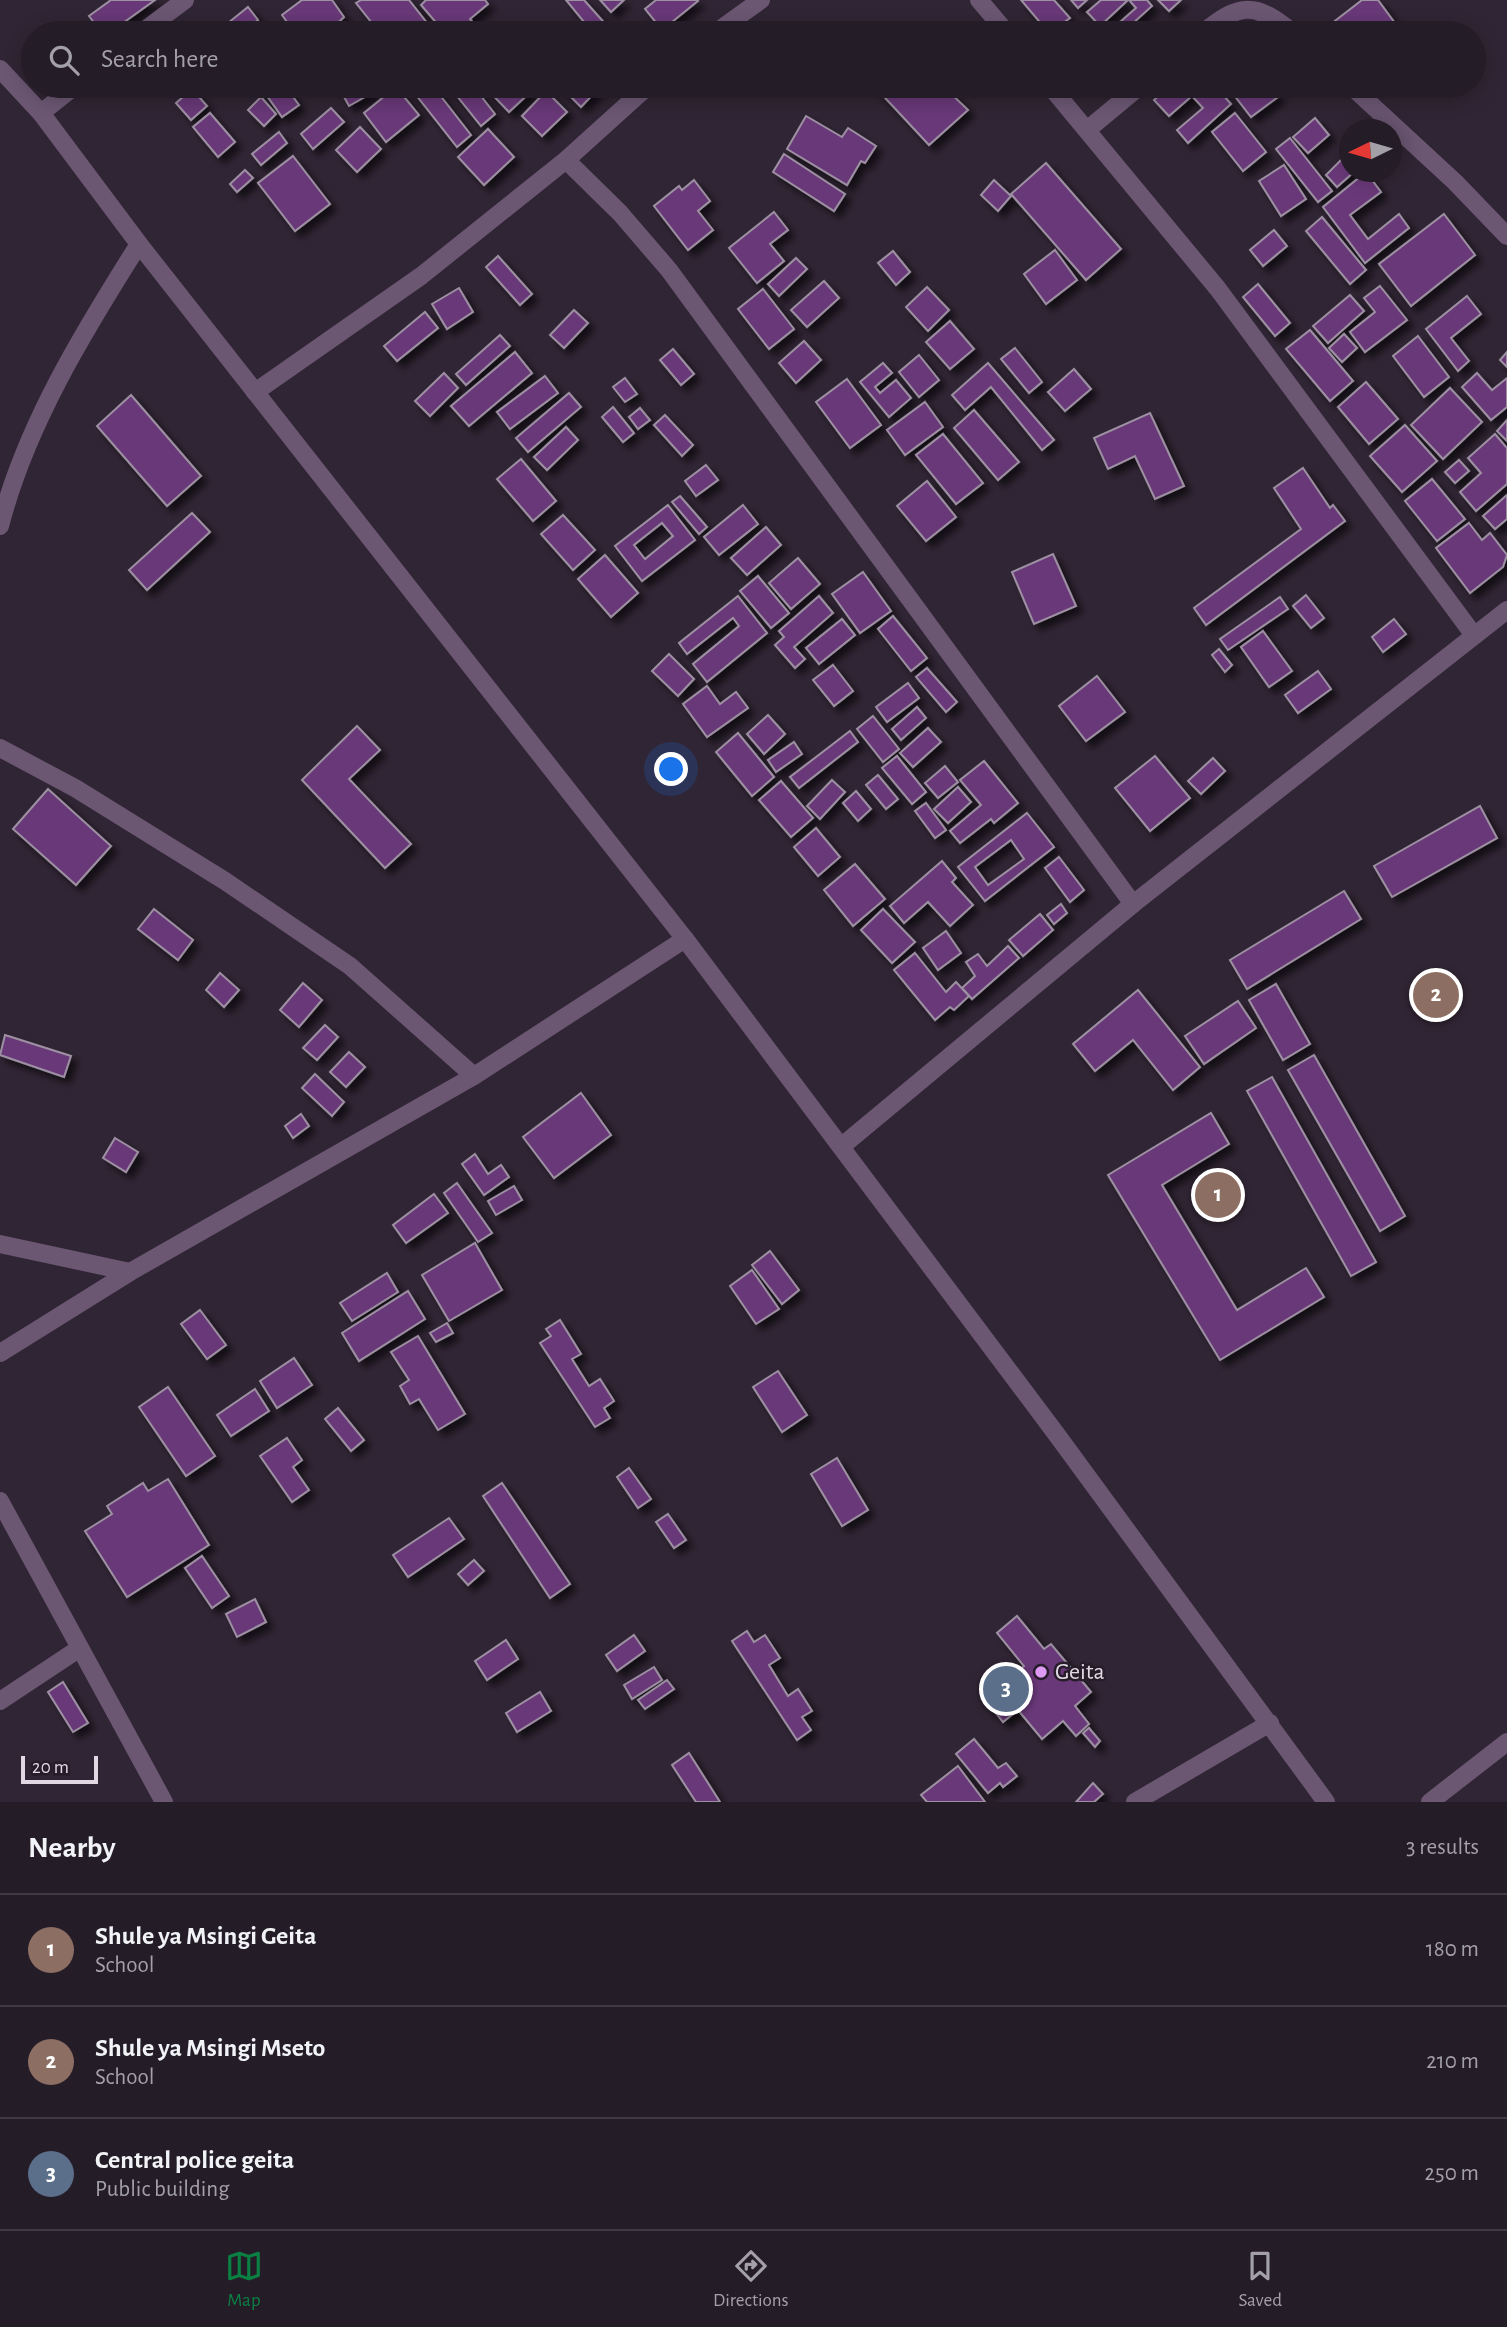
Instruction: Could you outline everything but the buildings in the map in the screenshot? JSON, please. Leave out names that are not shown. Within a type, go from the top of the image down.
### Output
[{"type":"street","points":[[157,21],[185,0]]},
{"type":"street","points":[[732,21],[761,0]]},
{"type":"street","points":[[979,0],[997,21]]},
{"type":"street","points":[[1219,21],[1228,14],[1249,9],[1277,21]]},
{"type":"street","points":[[0,69],[21,92]]},
{"type":"street","points":[[27,98],[685,939],[842,1146],[1326,1802]]},
{"type":"street","points":[[41,113],[60,98]]},
{"type":"street","points":[[256,392],[421,275],[565,160],[635,98]]},
{"type":"street","points":[[1060,98],[1218,289],[1474,634]]},
{"type":"street","points":[[1087,130],[1126,98]]},
{"type":"street","points":[[1364,98],[1455,182],[1507,236]]},
{"type":"street","points":[[565,160],[620,213],[669,270],[1133,904]]},
{"type":"street","points":[[0,526],[42,415],[94,315],[139,244]]},
{"type":"street","points":[[842,1146],[1133,904],[1474,634],[1506,612]]},
{"type":"street","points":[[0,748],[98,802],[225,881],[350,965],[474,1076]]},
{"type":"street","points":[[0,1353],[130,1272],[474,1076],[685,939]]},
{"type":"street","points":[[0,1244],[130,1272]]},
{"type":"street","points":[[0,1501],[164,1802]]},
{"type":"street","points":[[0,1701],[80,1648]]},
{"type":"street","points":[[1135,1802],[1270,1723]]},
{"type":"street","points":[[1430,1802],[1507,1742]]},
{"type":"place","name":"Shule ya Msingi Mseto","points":[[1436,995]]},
{"type":"place","name":"Shule ya Msingi Geita","points":[[1218,1195]]},
{"type":"place","name":"Geita","points":[[1041,1672]]},
{"type":"place","name":"Central police geita","points":[[1006,1689]]}]
